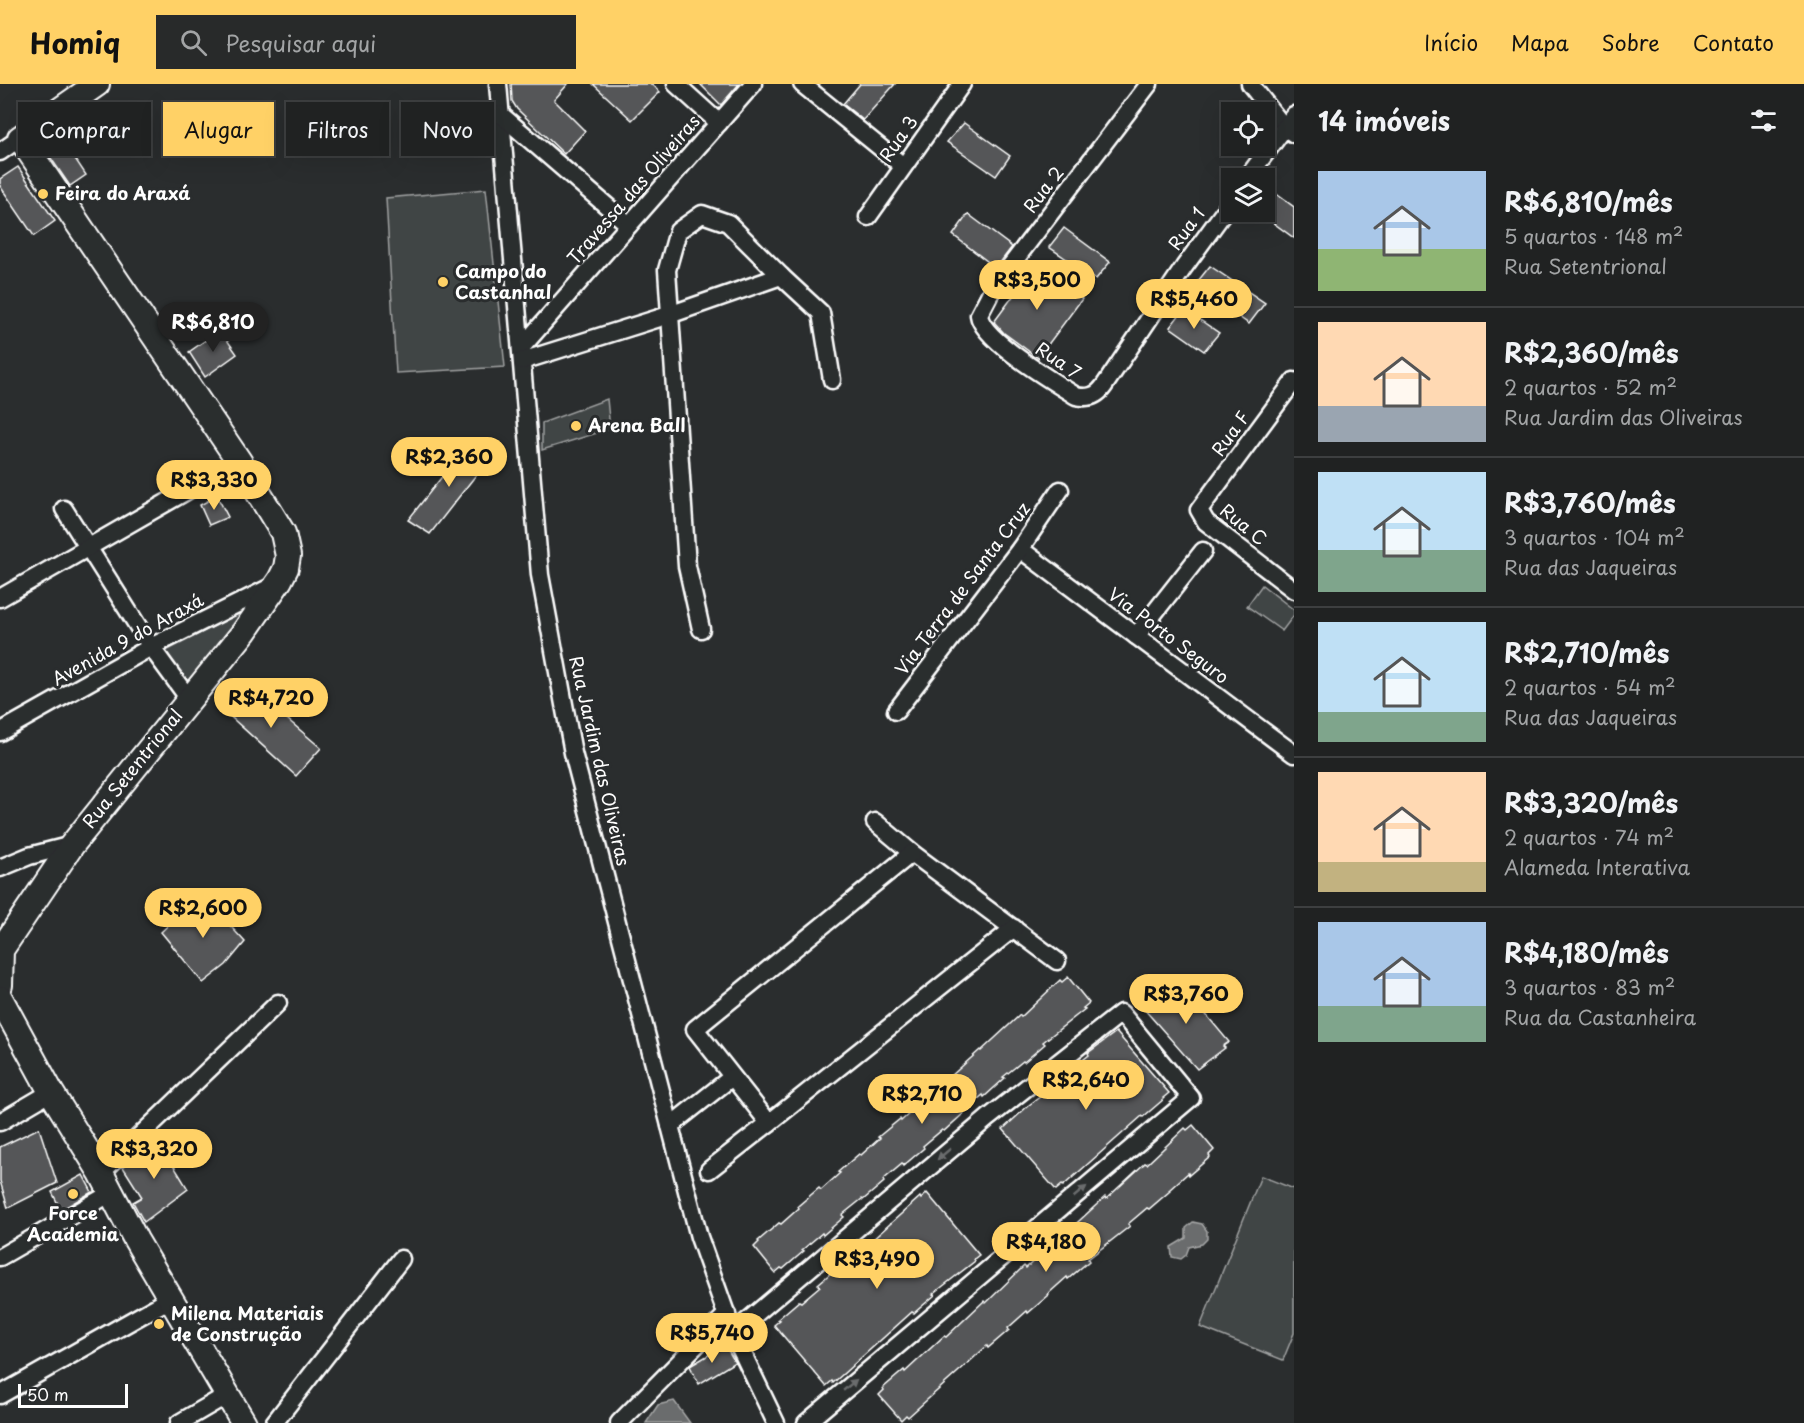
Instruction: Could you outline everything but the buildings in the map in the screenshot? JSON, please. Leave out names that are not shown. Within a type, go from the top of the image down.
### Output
[{"type":"street","points":[[71,102],[97,84]]},
{"type":"street","name":"Rua Jardim das Oliveiras","points":[[498,84],[540,574],[573,753],[699,1237],[734,1333],[776,1423]]},
{"type":"street","points":[[676,84],[719,123]]},
{"type":"street","name":"Travessa das Oliveiras","points":[[522,354],[629,225],[753,84]]},
{"type":"street","points":[[802,84],[903,166]]},
{"type":"street","name":"Rua 3","points":[[868,217],[962,84]]},
{"type":"street","name":"Rua 2","points":[[981,323],[981,309],[992,290],[1149,84]]},
{"type":"street","points":[[1250,84],[1291,125],[1255,168]]},
{"type":"street","points":[[501,114],[629,225]]},
{"type":"street","points":[[0,152],[18,139]]},
{"type":"street","name":"Rua Setentrional","points":[[0,985],[1,950],[72,845],[244,632],[276,585],[288,561],[283,533],[239,461],[32,156]]},
{"type":"street","points":[[701,629],[687,566],[669,315],[667,270],[678,231],[702,214],[729,223],[821,313],[832,380]]},
{"type":"street","name":"Rua 1","points":[[1091,397],[1104,386],[1221,216]]},
{"type":"street","points":[[522,354],[669,315],[781,276]]},
{"type":"street","name":"Rua 7","points":[[981,323],[994,340],[1045,376],[1076,396],[1091,397]]},
{"type":"street","name":"Rua F","points":[[1199,510],[1294,381]]},
{"type":"street","points":[[0,598],[239,461]]},
{"type":"street","name":"Via Terra de Santa Cruz","points":[[896,711],[1020,549],[1060,490]]},
{"type":"street","points":[[64,509],[151,647],[189,699]]},
{"type":"street","name":"Rua C","points":[[1199,510],[1206,522],[1294,590]]},
{"type":"street","name":"Via Porto Seguro","points":[[1020,549],[1294,754]]},
{"type":"street","points":[[1136,636],[1203,551]]},
{"type":"street","name":"Avenida 9 do Araxá","points":[[0,732],[151,647],[276,585]]},
{"type":"street","points":[[875,822],[912,853],[1057,961]]},
{"type":"street","points":[[0,868],[29,856],[72,845]]},
{"type":"street","points":[[769,1123],[695,1029],[912,853]]},
{"type":"street","points":[[709,1170],[1014,928]]},
{"type":"street","points":[[0,998],[51,1092],[244,1423]]},
{"type":"street","points":[[0,1257],[106,1183],[278,1003]]},
{"type":"street","points":[[734,1333],[988,1118],[1121,1013],[1191,1098],[806,1423]]},
{"type":"street","points":[[670,1126],[732,1077]]},
{"type":"street","points":[[0,1122],[51,1092]]},
{"type":"street","points":[[274,1423],[401,1259]]},
{"type":"street","points":[[0,1395],[170,1299]]},
{"type":"street","points":[[619,1423],[727,1314]]},
{"type":"street","points":[[179,1423],[227,1395]]},
{"type":"shaded area","name":"Campo do Castanhal","points":[[486,189],[505,367],[396,373],[386,198]]},
{"type":"shaded area","name":"Arena Ball","points":[[607,399],[610,429],[542,450],[542,423]]},
{"type":"shaded area","points":[[1262,585],[1294,610],[1294,615],[1282,631],[1247,606]]},
{"type":"shaded area","points":[[251,607],[188,686],[166,651]]},
{"type":"shaded area","points":[[1261,1176],[1294,1189],[1294,1333],[1283,1360],[1200,1327]]},
{"type":"shaded area","points":[[1193,1222],[1202,1224],[1207,1231],[1207,1239],[1202,1244],[1189,1247],[1186,1255],[1181,1259],[1172,1257],[1171,1247],[1186,1238],[1186,1228]]},
{"type":"shaded area","points":[[674,1401],[690,1423],[646,1423],[658,1405]]},
{"type":"place","name":"Feira do Araxá","points":[[43,194]]},
{"type":"place","name":"Campo do Castanhal","points":[[443,282]]},
{"type":"place","name":"Arena Ball","points":[[576,426]]},
{"type":"place","name":"Force Academia","points":[[73,1194]]},
{"type":"place","name":"Milena Materiais de Construção","points":[[159,1324]]}]
